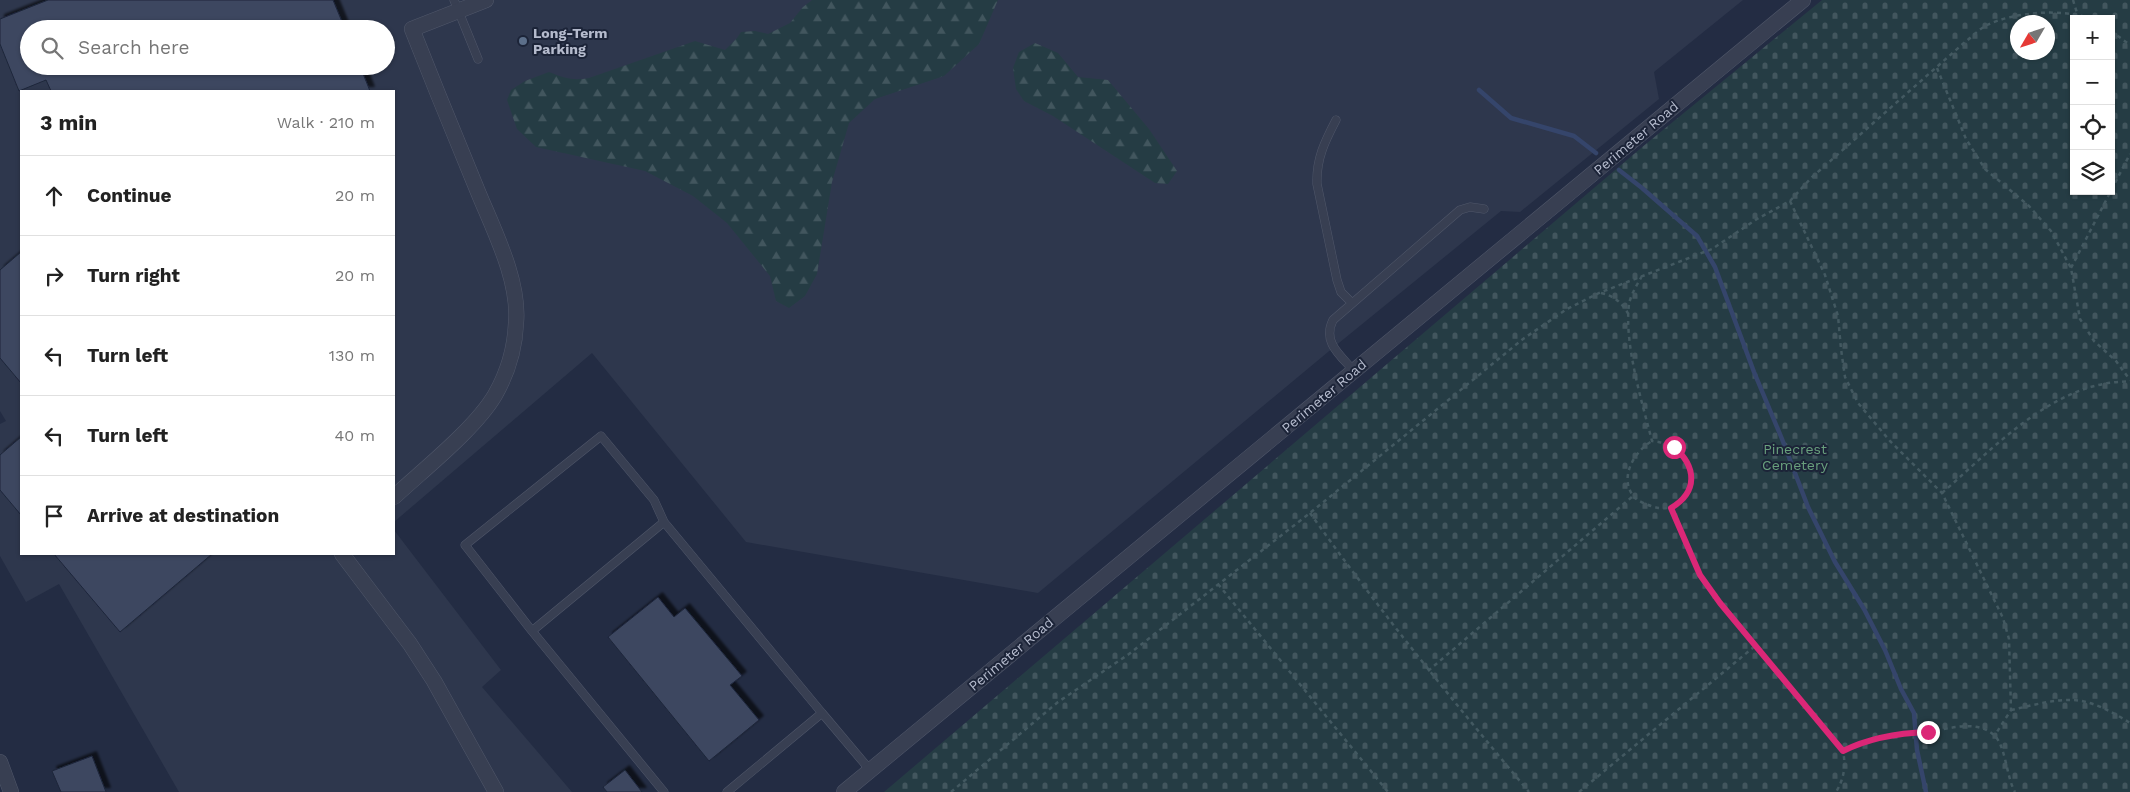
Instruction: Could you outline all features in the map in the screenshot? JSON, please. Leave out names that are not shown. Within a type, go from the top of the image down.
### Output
[{"type":"street","points":[[395,496],[472,423],[494,396],[506,372],[517,322],[513,284],[496,237],[412,29],[456,5],[486,0]]},
{"type":"street","name":"Perimeter Road","points":[[844,792],[1803,0]]},
{"type":"street","points":[[343,555],[410,644],[434,681],[496,792]]},
{"type":"street","points":[[0,762],[11,792]]},
{"type":"lane","points":[[456,5],[478,59]]},
{"type":"lane","points":[[1336,120],[1321,149],[1316,170],[1317,184],[1340,292],[1352,303]]},
{"type":"lane","points":[[1354,371],[1329,339],[1328,329],[1333,320],[1460,210],[1470,207],[1484,209]]},
{"type":"lane","points":[[664,792],[465,545],[601,436],[654,500],[664,522],[870,770]]},
{"type":"lane","points":[[532,630],[664,522]]},
{"type":"lane","points":[[727,792],[822,713]]},
{"type":"path","points":[[951,792],[1058,702],[1129,654],[1310,513],[1523,339],[1567,309],[1599,292],[1699,256],[1757,219],[1790,201],[1812,178],[1986,26],[2013,17],[2044,13],[2077,14],[2073,0]]},
{"type":"path","points":[[2115,34],[2130,45]]},
{"type":"path","points":[[1937,68],[1966,139],[1985,169],[2029,206],[2051,231],[2071,268],[2080,319],[2094,341],[2116,361],[2130,380],[2102,384],[2053,404],[2013,431],[1942,493]]},
{"type":"path","points":[[2071,268],[2130,154]]},
{"type":"path","points":[[1790,201],[1825,275],[1838,316],[1840,349],[1846,377],[1858,403],[1890,440],[1942,493],[2003,618],[2010,639],[2011,710],[1995,736]]},
{"type":"path","points":[[1642,276],[1629,303],[1630,336],[1636,375],[1652,441]]},
{"type":"path","points":[[1599,292],[1611,295],[1623,305],[1629,316]]},
{"type":"path","points":[[1652,441],[1663,442],[1674,447],[1685,456],[1690,469],[1691,481],[1688,494],[1680,503],[1671,508],[1659,509],[1643,503],[1633,496],[1628,484],[1629,468],[1641,447],[1652,441]]},
{"type":"path","points":[[1428,671],[1633,496]]},
{"type":"path","points":[[1671,508],[1700,575],[1720,603],[1843,751],[1845,765],[1840,785],[1836,792]]},
{"type":"path","points":[[1310,513],[1355,576],[1428,671],[1529,792]]},
{"type":"path","points":[[1218,584],[1388,792]]},
{"type":"path","points":[[1579,792],[1755,646]]},
{"type":"path","points":[[2011,710],[2070,699],[2084,702],[2115,714],[2130,723]]},
{"type":"path","points":[[1843,751],[1878,738],[1908,732],[1928,732],[1968,726],[1982,728],[1995,736],[2002,748],[2006,772],[2015,792]]},
{"type":"shaded area","points":[[0,0],[1743,0],[1654,72],[1659,99],[1520,212],[1501,211],[1038,593],[746,542],[592,353],[395,521],[395,90],[20,90],[20,555],[395,555],[395,531],[501,670],[482,687],[572,792],[179,792],[59,584],[26,602],[0,556],[0,424],[6,421],[0,411]]},
{"type":"green space","points":[[812,0],[998,0],[979,44],[944,76],[875,99],[849,123],[832,182],[817,274],[805,296],[789,308],[776,301],[770,276],[727,223],[693,196],[645,171],[536,147],[517,129],[507,100],[511,90],[525,81],[549,72],[569,78],[589,78],[695,41],[725,50],[741,32],[755,31],[768,34],[790,23],[803,7]]},
{"type":"green space","name":"Pinecrest Cemetery","points":[[1822,0],[2130,0],[2130,792],[884,792],[1641,148]]},
{"type":"green space","points":[[1035,43],[1058,53],[1078,77],[1108,80],[1149,129],[1177,171],[1168,184],[1155,183],[1053,116],[1024,101],[1016,89],[1013,68],[1019,52]]},
{"type":"building","points":[[48,0],[333,0],[341,20],[20,20],[20,75],[364,75],[370,90],[51,90],[46,80],[19,91],[0,44],[0,19]]},
{"type":"building","points":[[20,253],[20,382],[0,358],[0,270]]},
{"type":"building","points":[[20,438],[20,514],[0,490],[0,455]]},
{"type":"building","points":[[55,555],[211,555],[120,632]]},
{"type":"building","points":[[658,597],[674,617],[685,608],[742,676],[730,685],[759,720],[709,761],[608,637]]},
{"type":"building","points":[[92,756],[106,792],[61,792],[52,771]]},
{"type":"building","points":[[625,770],[642,792],[607,792],[603,787]]},
{"type":"waterway","points":[[1479,90],[1511,118],[1574,136],[1596,153]]},
{"type":"waterway","points":[[1619,170],[1697,236],[1715,267],[1754,372],[1808,507],[1835,562],[1864,609],[1914,713],[1917,750],[1926,792]]},
{"type":"place","name":"Long-Term Parking","points":[[523,41]]},
{"type":"route","points":[[1674,447],[1685,456],[1690,469],[1691,481],[1688,494],[1680,503],[1671,508],[1700,575],[1720,603],[1843,751],[1854,745],[1878,738],[1908,732],[1928,732]]}]
